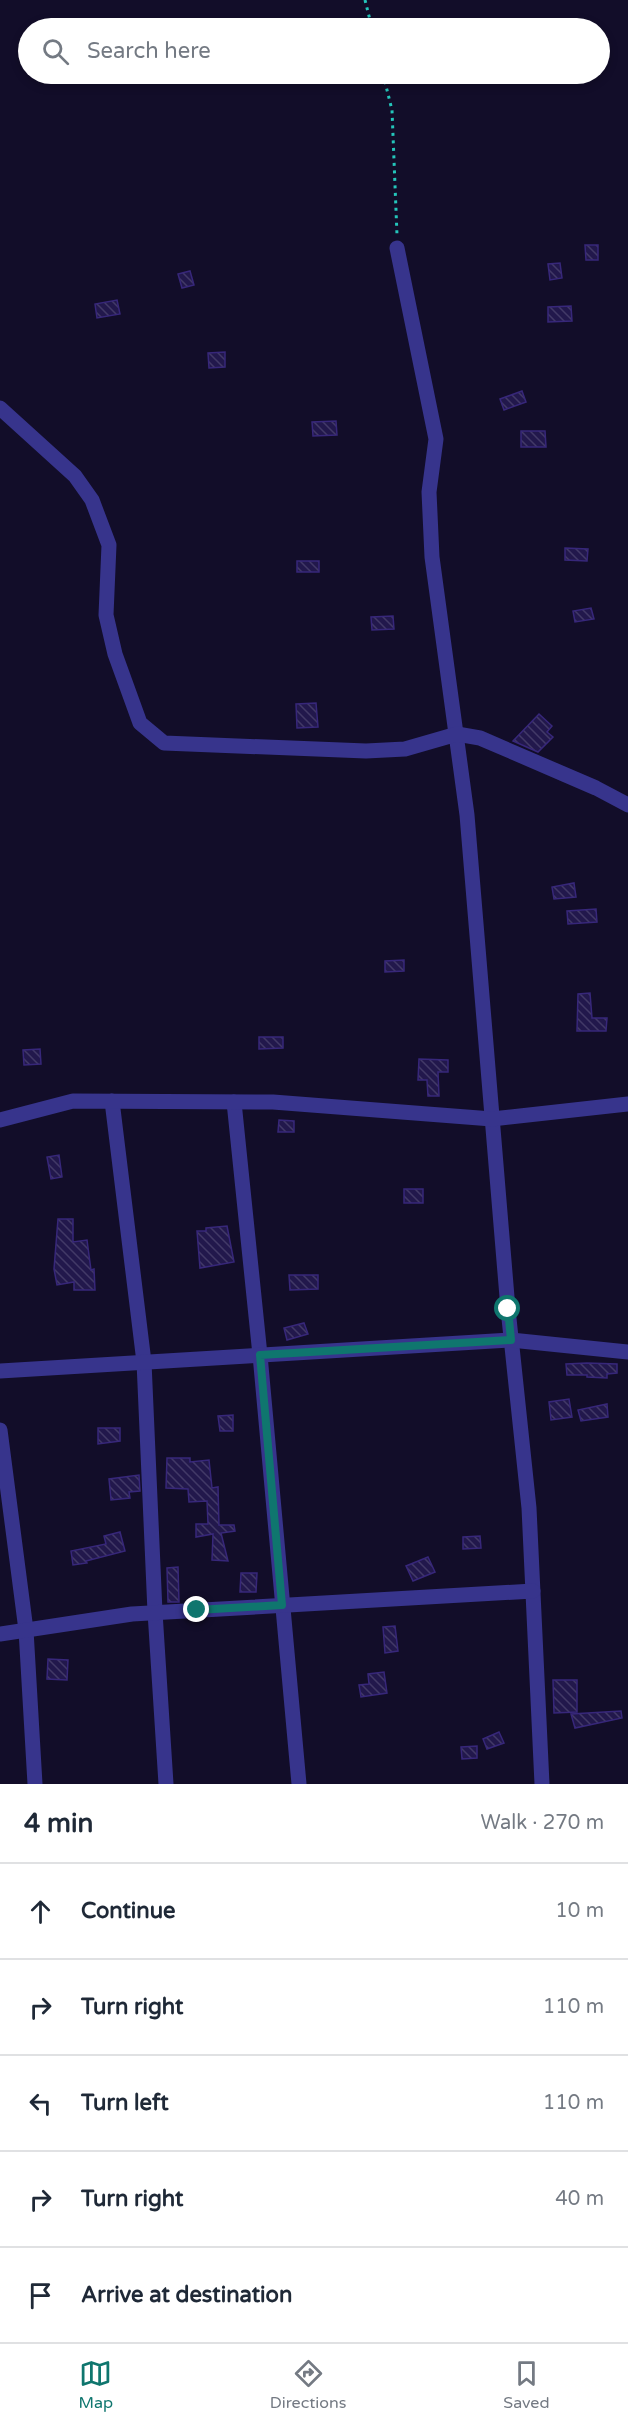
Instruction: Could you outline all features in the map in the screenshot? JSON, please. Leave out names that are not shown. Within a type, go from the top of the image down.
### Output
[{"type":"street","points":[[397,248],[436,439],[429,492],[432,557],[467,815],[511,1340],[529,1508],[542,1784]]},
{"type":"street","points":[[0,408],[75,476],[92,500],[109,545],[106,615],[115,654],[140,723],[164,743],[366,751],[405,749],[457,734],[480,738],[596,788],[628,805]]},
{"type":"street","points":[[0,1120],[73,1101],[273,1102],[492,1119],[628,1104]]},
{"type":"street","points":[[112,1101],[144,1362],[154,1612],[166,1784]]},
{"type":"street","points":[[234,1102],[260,1355],[299,1784]]},
{"type":"street","points":[[0,1371],[511,1340],[628,1352]]},
{"type":"street","points":[[0,1430],[26,1630],[35,1784]]},
{"type":"street","points":[[0,1634],[154,1612],[533,1591]]},
{"type":"path","points":[[365,0],[370,18]]},
{"type":"path","points":[[386,84],[392,110],[397,248]]},
{"type":"building","points":[[585,245],[598,245],[598,260],[586,260]]},
{"type":"building","points":[[560,263],[562,278],[550,280],[548,264]]},
{"type":"building","points":[[190,271],[194,285],[182,288],[178,274]]},
{"type":"building","points":[[117,300],[120,314],[97,318],[95,304]]},
{"type":"building","points":[[571,306],[572,321],[548,322],[548,307]]},
{"type":"building","points":[[225,352],[225,367],[209,368],[208,353]]},
{"type":"building","points":[[522,391],[526,402],[504,410],[500,399]]},
{"type":"building","points":[[336,421],[337,435],[313,436],[312,422]]},
{"type":"building","points":[[521,431],[545,431],[546,447],[521,447]]},
{"type":"building","points":[[565,548],[588,549],[587,561],[565,560]]},
{"type":"building","points":[[297,561],[319,561],[319,572],[297,572]]},
{"type":"building","points":[[591,608],[594,619],[575,622],[573,611]]},
{"type":"building","points":[[393,616],[394,629],[372,630],[371,617]]},
{"type":"building","points":[[316,703],[318,727],[297,728],[296,704]]},
{"type":"building","points":[[539,714],[552,726],[547,732],[553,737],[538,752],[513,741]]},
{"type":"building","points":[[574,883],[576,897],[554,899],[552,887]]},
{"type":"building","points":[[596,909],[597,922],[568,924],[567,911]]},
{"type":"building","points":[[404,960],[404,971],[385,972],[385,961]]},
{"type":"building","points":[[590,993],[592,1018],[607,1018],[606,1031],[577,1031],[578,994]]},
{"type":"building","points":[[259,1037],[283,1037],[283,1048],[259,1049]]},
{"type":"building","points":[[40,1049],[41,1064],[24,1065],[23,1050]]},
{"type":"building","points":[[419,1059],[448,1060],[448,1072],[438,1072],[439,1096],[428,1096],[427,1080],[418,1080]]},
{"type":"building","points":[[279,1120],[294,1121],[294,1132],[278,1132]]},
{"type":"building","points":[[59,1155],[62,1177],[51,1179],[47,1157]]},
{"type":"building","points":[[404,1189],[423,1189],[423,1203],[404,1203]]},
{"type":"building","points":[[58,1219],[73,1219],[73,1242],[87,1240],[91,1270],[94,1269],[95,1290],[74,1290],[74,1282],[57,1285],[54,1269]]},
{"type":"building","points":[[227,1226],[234,1262],[200,1268],[197,1231]]},
{"type":"building","points":[[289,1275],[318,1275],[318,1289],[290,1290]]},
{"type":"building","points":[[304,1323],[308,1334],[287,1340],[284,1328]]},
{"type":"building","points":[[566,1364],[617,1364],[617,1373],[607,1374],[607,1378],[567,1375]]},
{"type":"building","points":[[569,1399],[572,1417],[551,1420],[549,1402]]},
{"type":"building","points":[[607,1404],[608,1417],[581,1421],[578,1410]]},
{"type":"building","points":[[233,1415],[233,1431],[220,1431],[218,1416]]},
{"type":"building","points":[[98,1428],[120,1428],[120,1441],[98,1444]]},
{"type":"building","points":[[167,1458],[190,1458],[190,1462],[209,1460],[212,1488],[218,1487],[219,1525],[234,1525],[235,1531],[221,1533],[228,1561],[212,1560],[213,1534],[196,1537],[196,1524],[208,1524],[207,1501],[189,1502],[188,1489],[166,1488]]},
{"type":"building","points":[[139,1475],[140,1491],[129,1492],[130,1498],[111,1500],[109,1479]]},
{"type":"building","points":[[120,1532],[125,1551],[73,1565],[71,1551],[106,1544],[104,1536]]},
{"type":"building","points":[[480,1536],[481,1548],[463,1549],[463,1537]]},
{"type":"building","points":[[428,1557],[435,1572],[413,1581],[406,1566]]},
{"type":"building","points":[[178,1567],[179,1602],[168,1602],[167,1568]]},
{"type":"building","points":[[241,1573],[257,1573],[256,1592],[240,1592]]},
{"type":"building","points":[[395,1626],[398,1651],[385,1653],[383,1627]]},
{"type":"building","points":[[48,1659],[68,1660],[67,1680],[47,1679]]},
{"type":"building","points":[[384,1672],[387,1693],[361,1697],[359,1685],[369,1684],[368,1674]]},
{"type":"building","points":[[553,1680],[577,1680],[577,1712],[554,1713]]},
{"type":"building","points":[[621,1711],[622,1718],[575,1728],[571,1714]]},
{"type":"building","points":[[499,1732],[504,1743],[487,1749],[483,1739]]},
{"type":"building","points":[[477,1746],[477,1758],[462,1759],[461,1747]]},
{"type":"route","points":[[197,1610],[282,1605],[260,1355],[511,1340],[508,1309]]}]
